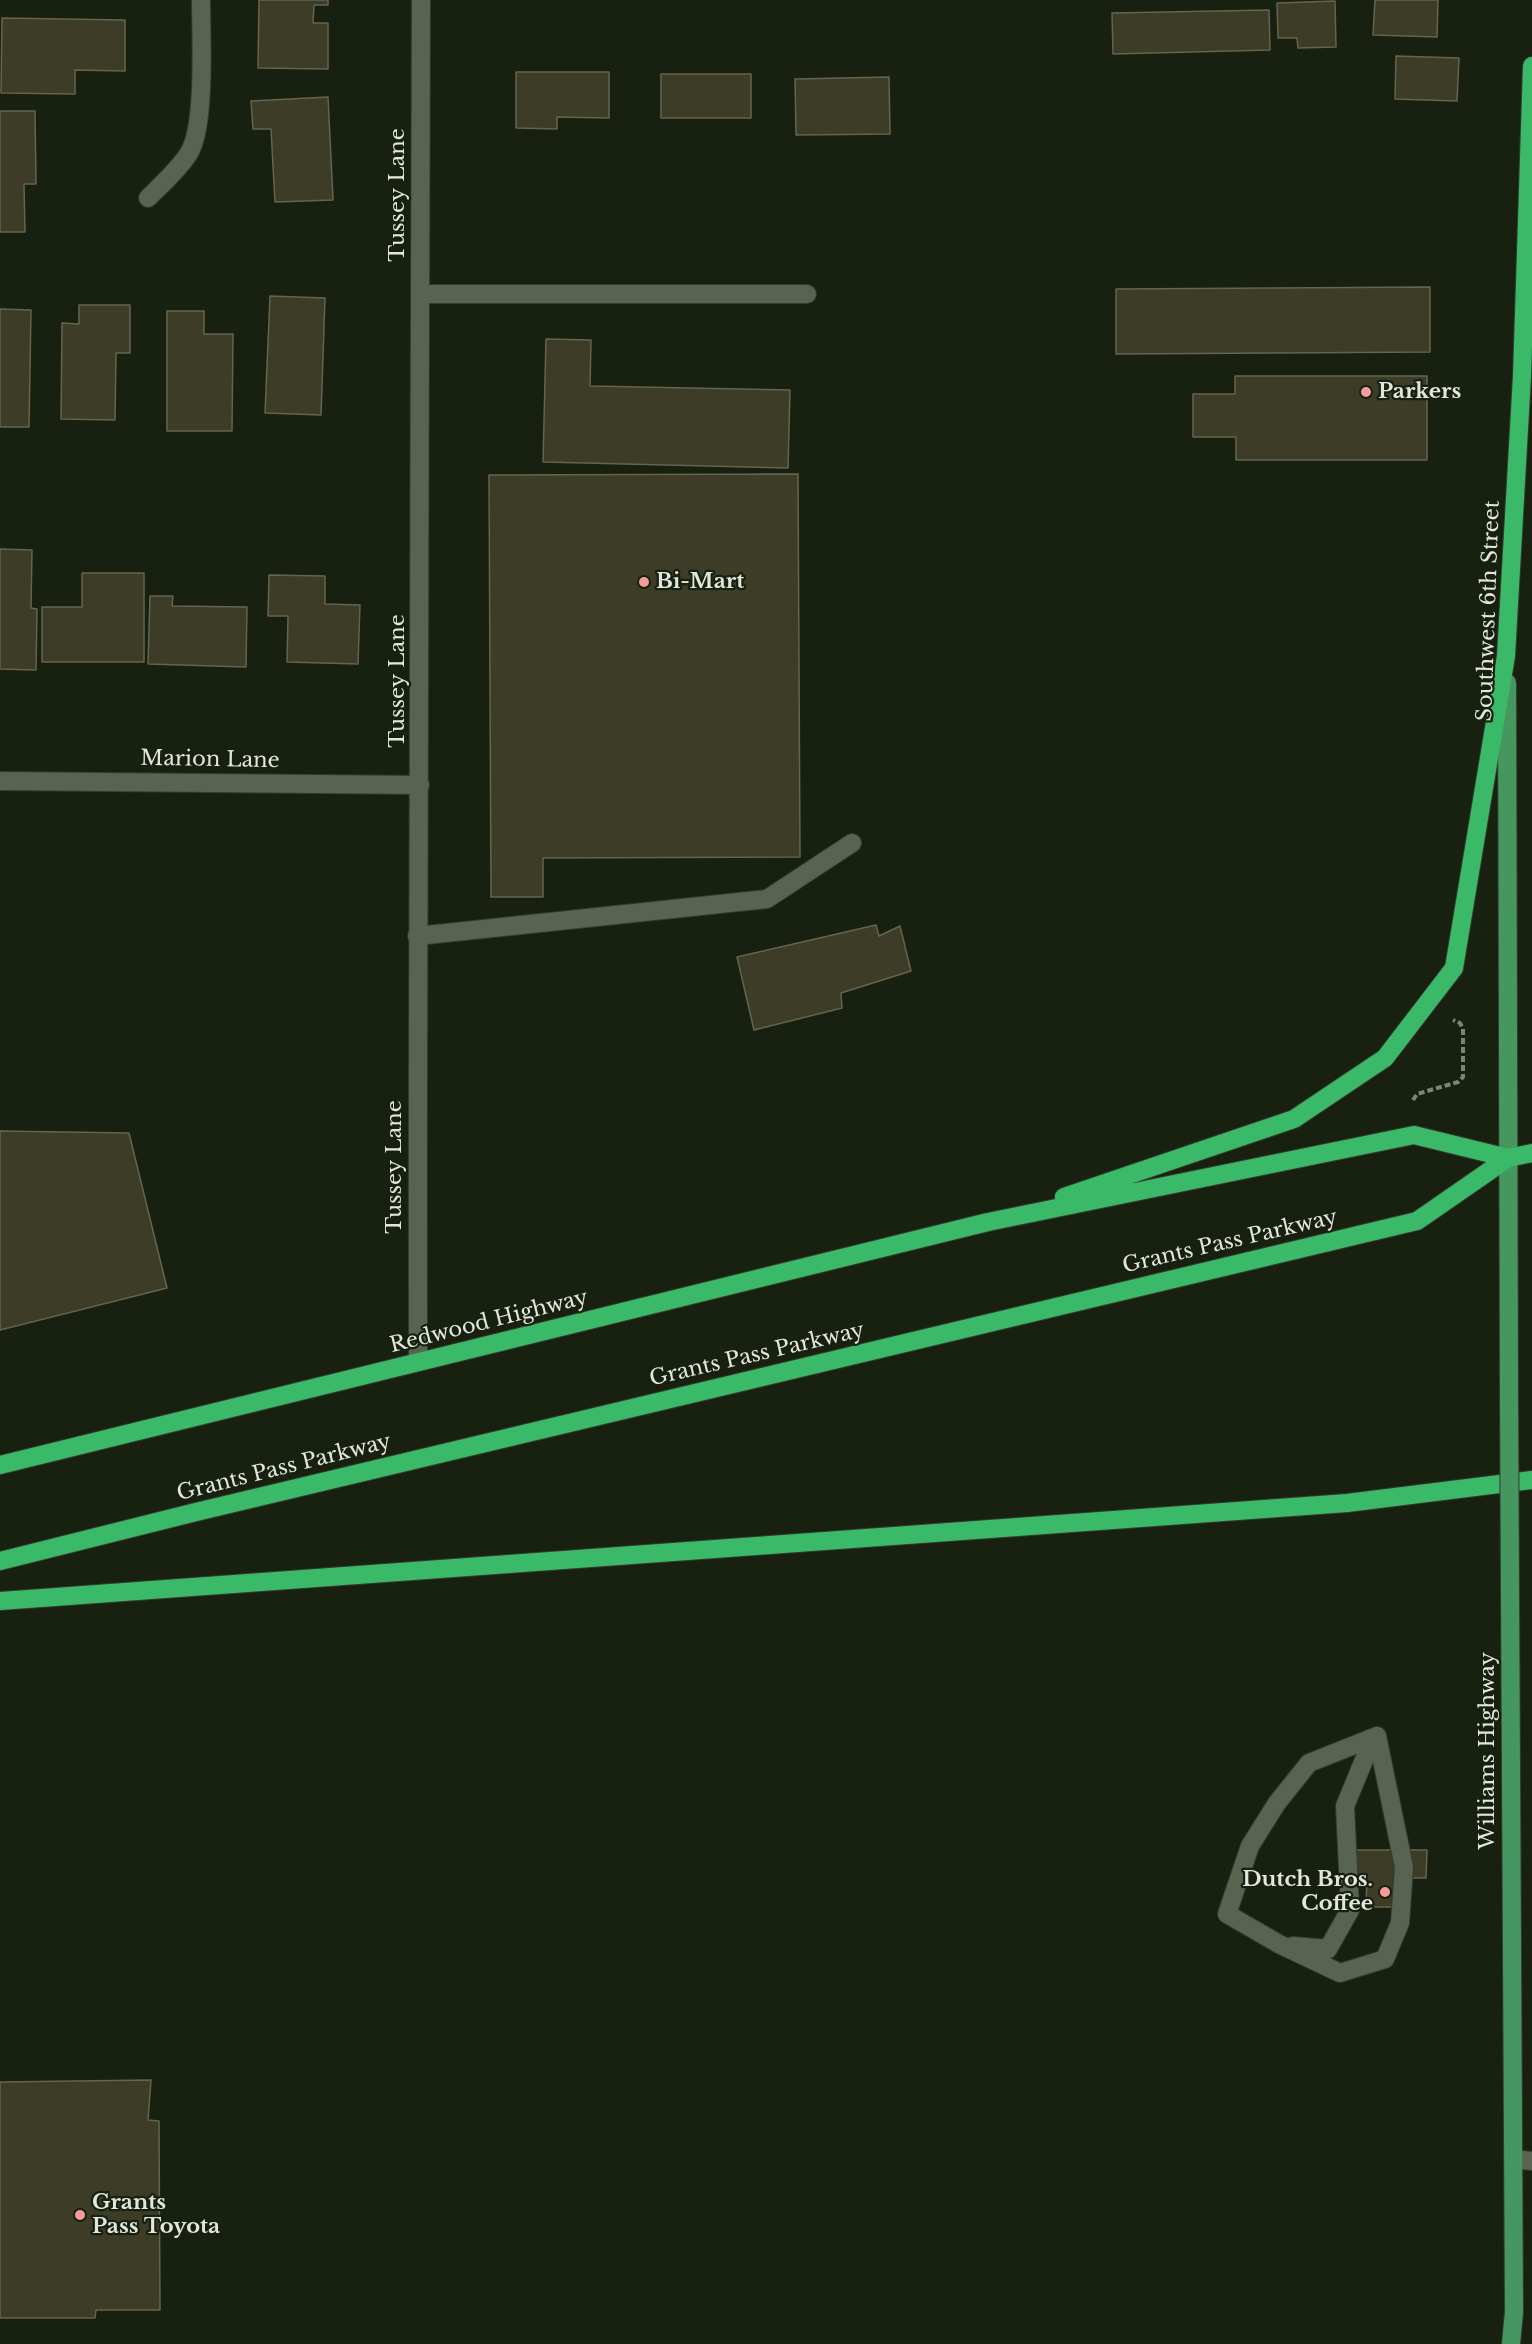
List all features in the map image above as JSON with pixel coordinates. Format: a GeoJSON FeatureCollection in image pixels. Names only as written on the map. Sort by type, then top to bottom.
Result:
{"type":"FeatureCollection","features":[{"type":"Feature","properties":{"kind":"highway","name":"Southwest 6th Street"},"geometry":{"type":"LineString","coordinates":[[1506,656],[1522,376],[1532,66]]}},
{"type":"Feature","properties":{"kind":"highway"},"geometry":{"type":"LineString","coordinates":[[988,1222],[1294,1119],[1385,1058],[1454,968],[1506,656]]}},
{"type":"Feature","properties":{"kind":"highway","name":"Grants Pass Parkway"},"geometry":{"type":"LineString","coordinates":[[988,1222],[1414,1135],[1508,1158]]}},
{"type":"Feature","properties":{"kind":"highway","name":"Grants Pass Parkway"},"geometry":{"type":"LineString","coordinates":[[0,1561],[230,1503],[1417,1221],[1508,1158],[1532,1153]]}},
{"type":"Feature","properties":{"kind":"highway","name":"Redwood Highway"},"geometry":{"type":"LineString","coordinates":[[0,1466],[988,1222]]}},
{"type":"Feature","properties":{"kind":"highway"},"geometry":{"type":"LineString","coordinates":[[0,1601],[1347,1503],[1532,1480]]}},
{"type":"Feature","properties":{"kind":"main road","name":"Southwest 6th Street"},"geometry":{"type":"LineString","coordinates":[[1506,656],[1508,1158]]}},
{"type":"Feature","properties":{"kind":"main road","name":"Williams Highway"},"geometry":{"type":"LineString","coordinates":[[1508,1158],[1514,2312],[1511,2344]]}},
{"type":"Feature","properties":{"kind":"street"},"geometry":{"type":"LineString","coordinates":[[148,198],[190,152],[197,126],[201,81],[201,0]]}},
{"type":"Feature","properties":{"kind":"street","name":"Tussey Lane"},"geometry":{"type":"LineString","coordinates":[[418,1362],[417,936],[420,785],[421,0]]}},
{"type":"Feature","properties":{"kind":"street"},"geometry":{"type":"LineString","coordinates":[[421,294],[807,294]]}},
{"type":"Feature","properties":{"kind":"street","name":"Marion Lane"},"geometry":{"type":"LineString","coordinates":[[0,781],[420,785]]}},
{"type":"Feature","properties":{"kind":"street"},"geometry":{"type":"LineString","coordinates":[[417,936],[767,900],[852,843]]}},
{"type":"Feature","properties":{"kind":"street"},"geometry":{"type":"LineString","coordinates":[[1279,1944],[1328,1949],[1350,1910],[1345,1806],[1364,1760],[1377,1736]]}},
{"type":"Feature","properties":{"kind":"street"},"geometry":{"type":"LineString","coordinates":[[1377,1736],[1404,1867],[1400,1923],[1385,1959],[1340,1973],[1279,1944],[1227,1914],[1250,1846],[1277,1803],[1308,1763],[1377,1736]]}},
{"type":"Feature","properties":{"kind":"street"},"geometry":{"type":"LineString","coordinates":[[1513,2158],[1532,2161]]}},
{"type":"Feature","properties":{"kind":"path"},"geometry":{"type":"LineString","coordinates":[[1413,1100],[1417,1094],[1458,1082],[1463,1077],[1463,1029],[1460,1023],[1446,1016]]}},
{"type":"Feature","properties":{"kind":"building"},"geometry":{"type":"Polygon","coordinates":[[[259,0],[328,0],[328,5],[314,5],[313,23],[328,23],[328,69],[258,68],[259,0]]]}},
{"type":"Feature","properties":{"kind":"building"},"geometry":{"type":"Polygon","coordinates":[[[1375,0],[1438,0],[1437,37],[1373,35],[1375,0]]]}},
{"type":"Feature","properties":{"kind":"building"},"geometry":{"type":"Polygon","coordinates":[[[1335,1],[1336,47],[1298,48],[1297,38],[1278,38],[1277,3],[1335,1]]]}},
{"type":"Feature","properties":{"kind":"building"},"geometry":{"type":"Polygon","coordinates":[[[1269,10],[1270,50],[1113,54],[1112,13],[1269,10]]]}},
{"type":"Feature","properties":{"kind":"building"},"geometry":{"type":"Polygon","coordinates":[[[2,18],[125,20],[125,71],[75,70],[75,94],[1,93],[2,18]]]}},
{"type":"Feature","properties":{"kind":"building"},"geometry":{"type":"Polygon","coordinates":[[[1396,56],[1459,58],[1457,101],[1395,99],[1396,56]]]}},
{"type":"Feature","properties":{"kind":"building"},"geometry":{"type":"Polygon","coordinates":[[[516,72],[609,72],[609,118],[557,117],[557,129],[516,128],[516,72]]]}},
{"type":"Feature","properties":{"kind":"building"},"geometry":{"type":"Polygon","coordinates":[[[661,74],[751,74],[751,118],[661,118],[661,74]]]}},
{"type":"Feature","properties":{"kind":"building"},"geometry":{"type":"Polygon","coordinates":[[[889,77],[890,134],[796,135],[795,79],[889,77]]]}},
{"type":"Feature","properties":{"kind":"building"},"geometry":{"type":"Polygon","coordinates":[[[328,97],[333,200],[275,202],[271,129],[253,129],[251,101],[328,97]]]}},
{"type":"Feature","properties":{"kind":"building"},"geometry":{"type":"Polygon","coordinates":[[[0,111],[35,111],[36,184],[24,184],[25,232],[0,232],[0,111]]]}},
{"type":"Feature","properties":{"kind":"building"},"geometry":{"type":"Polygon","coordinates":[[[1430,287],[1430,352],[1116,354],[1116,289],[1430,287]]]}},
{"type":"Feature","properties":{"kind":"building"},"geometry":{"type":"Polygon","coordinates":[[[270,296],[325,298],[321,415],[265,413],[270,296]]]}},
{"type":"Feature","properties":{"kind":"building"},"geometry":{"type":"Polygon","coordinates":[[[79,305],[130,305],[130,353],[116,353],[115,420],[61,419],[62,323],[79,324],[79,305]]]}},
{"type":"Feature","properties":{"kind":"building"},"geometry":{"type":"Polygon","coordinates":[[[0,309],[31,310],[29,427],[0,427],[0,309]]]}},
{"type":"Feature","properties":{"kind":"building"},"geometry":{"type":"Polygon","coordinates":[[[167,311],[204,311],[204,334],[233,334],[232,431],[167,431],[167,311]]]}},
{"type":"Feature","properties":{"kind":"building"},"geometry":{"type":"Polygon","coordinates":[[[546,339],[591,340],[590,386],[790,390],[788,468],[543,462],[546,339]]]}},
{"type":"Feature","properties":{"kind":"building"},"geometry":{"type":"Polygon","coordinates":[[[1235,376],[1427,376],[1427,460],[1236,460],[1236,437],[1193,437],[1193,394],[1235,394],[1235,376]]]}},
{"type":"Feature","properties":{"kind":"building","name":"Bi-Mart"},"geometry":{"type":"Polygon","coordinates":[[[798,474],[800,857],[543,858],[543,897],[491,897],[489,475],[798,474]]]}},
{"type":"Feature","properties":{"kind":"building"},"geometry":{"type":"Polygon","coordinates":[[[0,549],[32,550],[31,608],[37,609],[36,670],[0,669],[0,549]]]}},
{"type":"Feature","properties":{"kind":"building"},"geometry":{"type":"Polygon","coordinates":[[[82,573],[144,573],[144,662],[42,662],[42,607],[82,607],[82,573]]]}},
{"type":"Feature","properties":{"kind":"building"},"geometry":{"type":"Polygon","coordinates":[[[269,575],[325,576],[325,604],[360,605],[358,664],[287,662],[288,616],[268,616],[269,575]]]}},
{"type":"Feature","properties":{"kind":"building"},"geometry":{"type":"Polygon","coordinates":[[[150,596],[173,596],[172,606],[247,607],[246,667],[148,664],[150,596]]]}},
{"type":"Feature","properties":{"kind":"building"},"geometry":{"type":"Polygon","coordinates":[[[876,925],[879,936],[900,926],[911,971],[841,993],[842,1008],[754,1030],[737,957],[876,925]]]}},
{"type":"Feature","properties":{"kind":"building"},"geometry":{"type":"Polygon","coordinates":[[[0,1131],[129,1133],[167,1288],[0,1330],[0,1131]]]}},
{"type":"Feature","properties":{"kind":"building","name":"Dutch Bros. Coffee"},"geometry":{"type":"Polygon","coordinates":[[[1347,1850],[1427,1850],[1426,1878],[1403,1878],[1403,1907],[1366,1907],[1367,1875],[1347,1875],[1347,1850]]]}},
{"type":"Feature","properties":{"kind":"building","name":"Grants Pass Toyota"},"geometry":{"type":"Polygon","coordinates":[[[151,2080],[148,2120],[159,2121],[160,2310],[96,2310],[95,2318],[0,2318],[0,2082],[151,2080]]]}},
{"type":"Feature","properties":{"kind":"place","name":"Parkers"},"geometry":{"type":"Point","coordinates":[1366,392]}},
{"type":"Feature","properties":{"kind":"place","name":"Bi-Mart"},"geometry":{"type":"Point","coordinates":[644,582]}},
{"type":"Feature","properties":{"kind":"place","name":"Dutch Bros. Coffee"},"geometry":{"type":"Point","coordinates":[1385,1892]}},
{"type":"Feature","properties":{"kind":"place","name":"Grants Pass Toyota"},"geometry":{"type":"Point","coordinates":[80,2215]}}]}
